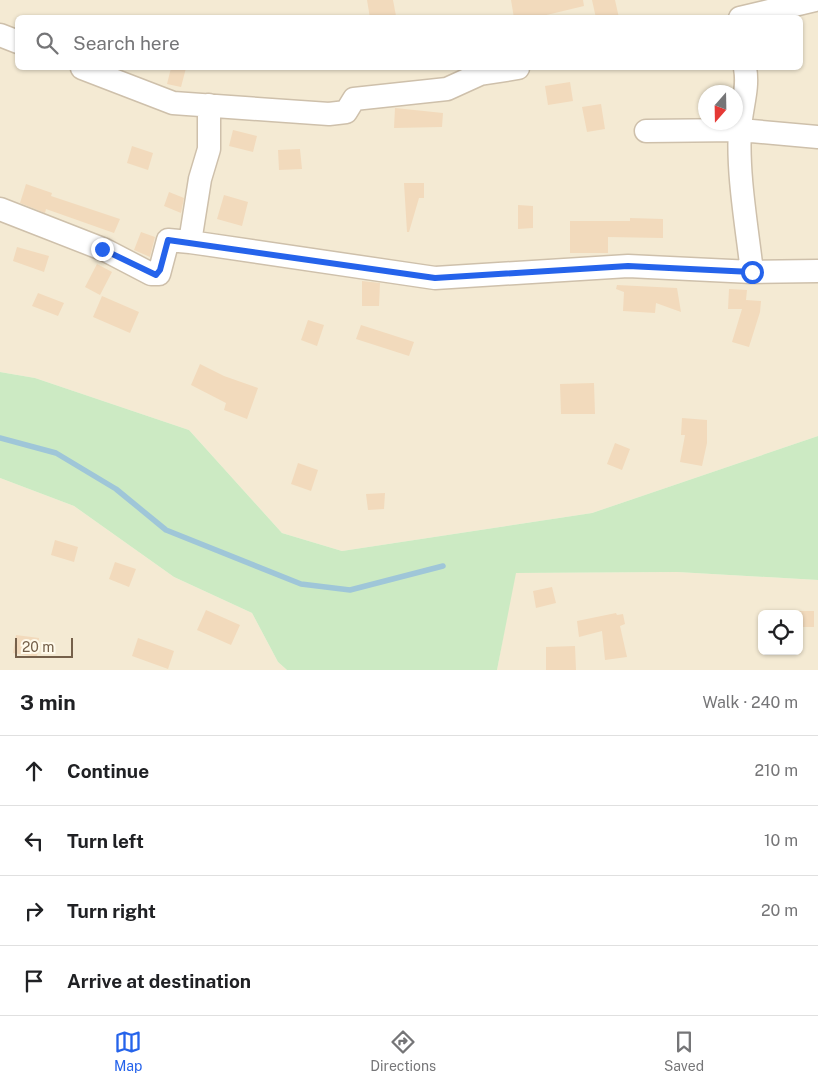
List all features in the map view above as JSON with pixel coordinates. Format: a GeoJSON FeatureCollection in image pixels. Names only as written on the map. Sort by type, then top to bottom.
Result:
{"type":"FeatureCollection","features":[{"type":"Feature","properties":{"kind":"street"},"geometry":{"type":"LineString","coordinates":[[730,0],[734,15]]}},
{"type":"Feature","properties":{"kind":"street"},"geometry":{"type":"LineString","coordinates":[[752,15],[815,0]]}},
{"type":"Feature","properties":{"kind":"street"},"geometry":{"type":"LineString","coordinates":[[0,35],[15,41]]}},
{"type":"Feature","properties":{"kind":"street"},"geometry":{"type":"LineString","coordinates":[[87,70],[166,101],[329,114],[346,112],[354,100],[447,89],[480,74],[505,70]]}},
{"type":"Feature","properties":{"kind":"street"},"geometry":{"type":"LineString","coordinates":[[743,108],[747,78],[745,70]]}},
{"type":"Feature","properties":{"kind":"street"},"geometry":{"type":"LineString","coordinates":[[190,242],[200,179],[209,149],[209,105]]}},
{"type":"Feature","properties":{"kind":"street"},"geometry":{"type":"LineString","coordinates":[[740,130],[743,199],[752,272]]}},
{"type":"Feature","properties":{"kind":"street"},"geometry":{"type":"LineString","coordinates":[[646,131],[740,130],[818,138]]}},
{"type":"Feature","properties":{"kind":"street"},"geometry":{"type":"LineString","coordinates":[[0,209],[105,250],[151,274],[159,274],[168,240],[435,278],[628,266],[752,272],[818,271]]}},
{"type":"Feature","properties":{"kind":"shaded area"},"geometry":{"type":"Polygon","coordinates":[[[0,0],[818,0],[818,436],[592,513],[342,551],[282,533],[189,430],[35,378],[0,372],[0,0]]]}},
{"type":"Feature","properties":{"kind":"shaded area"},"geometry":{"type":"Polygon","coordinates":[[[0,478],[74,506],[174,577],[252,613],[278,662],[287,670],[0,670],[0,478]]]}},
{"type":"Feature","properties":{"kind":"shaded area"},"geometry":{"type":"Polygon","coordinates":[[[677,572],[818,580],[818,670],[497,670],[515,573],[677,572]]]}},
{"type":"Feature","properties":{"kind":"green space"},"geometry":{"type":"Polygon","coordinates":[[[0,372],[35,378],[189,430],[282,533],[342,551],[592,513],[818,436],[818,580],[677,572],[516,573],[497,670],[287,670],[278,662],[252,613],[174,577],[74,506],[0,478],[0,372]]]}},
{"type":"Feature","properties":{"kind":"building"},"geometry":{"type":"Polygon","coordinates":[[[367,0],[393,0],[396,15],[370,15],[367,0]]]}},
{"type":"Feature","properties":{"kind":"building"},"geometry":{"type":"Polygon","coordinates":[[[511,0],[583,0],[584,6],[546,15],[514,15],[511,0]]]}},
{"type":"Feature","properties":{"kind":"building"},"geometry":{"type":"Polygon","coordinates":[[[592,0],[615,0],[618,15],[595,15],[592,0]]]}},
{"type":"Feature","properties":{"kind":"building"},"geometry":{"type":"Polygon","coordinates":[[[170,70],[185,70],[181,87],[167,84],[170,70]]]}},
{"type":"Feature","properties":{"kind":"building"},"geometry":{"type":"Polygon","coordinates":[[[570,82],[573,101],[548,105],[545,86],[570,82]]]}},
{"type":"Feature","properties":{"kind":"building"},"geometry":{"type":"Polygon","coordinates":[[[601,104],[605,129],[587,132],[582,107],[601,104]]]}},
{"type":"Feature","properties":{"kind":"building"},"geometry":{"type":"Polygon","coordinates":[[[395,108],[443,113],[442,127],[394,128],[395,108]]]}},
{"type":"Feature","properties":{"kind":"building"},"geometry":{"type":"Polygon","coordinates":[[[233,130],[257,136],[253,152],[229,146],[233,130]]]}},
{"type":"Feature","properties":{"kind":"building"},"geometry":{"type":"Polygon","coordinates":[[[132,146],[153,153],[148,170],[127,163],[132,146]]]}},
{"type":"Feature","properties":{"kind":"building"},"geometry":{"type":"Polygon","coordinates":[[[300,149],[302,169],[279,170],[278,150],[300,149]]]}},
{"type":"Feature","properties":{"kind":"building"},"geometry":{"type":"Polygon","coordinates":[[[404,183],[424,183],[424,198],[419,198],[409,232],[407,232],[404,183]]]}},
{"type":"Feature","properties":{"kind":"building"},"geometry":{"type":"Polygon","coordinates":[[[26,184],[52,193],[51,196],[120,219],[114,233],[46,209],[45,213],[20,203],[26,184]]]}},
{"type":"Feature","properties":{"kind":"building"},"geometry":{"type":"Polygon","coordinates":[[[169,192],[184,198],[181,213],[164,206],[169,192]]]}},
{"type":"Feature","properties":{"kind":"building"},"geometry":{"type":"Polygon","coordinates":[[[224,195],[248,202],[242,226],[217,219],[224,195]]]}},
{"type":"Feature","properties":{"kind":"building"},"geometry":{"type":"Polygon","coordinates":[[[518,205],[533,206],[533,228],[518,229],[518,205]]]}},
{"type":"Feature","properties":{"kind":"building"},"geometry":{"type":"Polygon","coordinates":[[[630,218],[663,219],[663,238],[608,237],[608,253],[570,253],[570,221],[630,221],[630,218]]]}},
{"type":"Feature","properties":{"kind":"building"},"geometry":{"type":"Polygon","coordinates":[[[141,232],[155,237],[150,257],[134,250],[141,232]]]}},
{"type":"Feature","properties":{"kind":"building"},"geometry":{"type":"Polygon","coordinates":[[[17,247],[49,256],[44,272],[13,261],[17,247]]]}},
{"type":"Feature","properties":{"kind":"building"},"geometry":{"type":"Polygon","coordinates":[[[97,264],[112,272],[100,295],[85,287],[97,264]]]}},
{"type":"Feature","properties":{"kind":"building"},"geometry":{"type":"Polygon","coordinates":[[[362,281],[380,283],[379,306],[362,306],[362,281]]]}},
{"type":"Feature","properties":{"kind":"building"},"geometry":{"type":"Polygon","coordinates":[[[617,285],[677,288],[681,312],[656,303],[655,313],[623,311],[624,292],[616,289],[617,285]]]}},
{"type":"Feature","properties":{"kind":"building"},"geometry":{"type":"Polygon","coordinates":[[[729,289],[747,290],[746,300],[761,301],[760,312],[749,347],[732,342],[742,309],[728,309],[729,289]]]}},
{"type":"Feature","properties":{"kind":"building"},"geometry":{"type":"Polygon","coordinates":[[[38,293],[64,303],[58,316],[32,306],[38,293]]]}},
{"type":"Feature","properties":{"kind":"building"},"geometry":{"type":"Polygon","coordinates":[[[102,296],[139,312],[130,333],[93,317],[102,296]]]}},
{"type":"Feature","properties":{"kind":"building"},"geometry":{"type":"Polygon","coordinates":[[[308,320],[324,325],[317,346],[301,340],[308,320]]]}},
{"type":"Feature","properties":{"kind":"building"},"geometry":{"type":"Polygon","coordinates":[[[361,325],[414,342],[409,356],[356,339],[361,325]]]}},
{"type":"Feature","properties":{"kind":"building"},"geometry":{"type":"Polygon","coordinates":[[[200,364],[224,376],[258,388],[247,419],[224,410],[226,403],[191,385],[200,364]]]}},
{"type":"Feature","properties":{"kind":"building"},"geometry":{"type":"Polygon","coordinates":[[[594,383],[595,414],[561,414],[560,384],[594,383]]]}},
{"type":"Feature","properties":{"kind":"building"},"geometry":{"type":"Polygon","coordinates":[[[682,418],[707,420],[707,443],[702,466],[680,462],[685,435],[681,435],[682,418]]]}},
{"type":"Feature","properties":{"kind":"building"},"geometry":{"type":"Polygon","coordinates":[[[615,443],[630,449],[622,470],[607,464],[615,443]]]}},
{"type":"Feature","properties":{"kind":"building"},"geometry":{"type":"Polygon","coordinates":[[[298,463],[318,470],[311,491],[291,484],[298,463]]]}},
{"type":"Feature","properties":{"kind":"building"},"geometry":{"type":"Polygon","coordinates":[[[385,493],[384,509],[368,510],[366,494],[385,493]]]}},
{"type":"Feature","properties":{"kind":"building"},"geometry":{"type":"Polygon","coordinates":[[[55,540],[78,547],[74,562],[51,555],[55,540]]]}},
{"type":"Feature","properties":{"kind":"building"},"geometry":{"type":"Polygon","coordinates":[[[115,562],[136,569],[129,587],[109,579],[115,562]]]}},
{"type":"Feature","properties":{"kind":"building"},"geometry":{"type":"Polygon","coordinates":[[[552,587],[556,603],[536,608],[533,591],[552,587]]]}},
{"type":"Feature","properties":{"kind":"building"},"geometry":{"type":"Polygon","coordinates":[[[206,610],[240,625],[231,645],[197,630],[206,610]]]}},
{"type":"Feature","properties":{"kind":"building"},"geometry":{"type":"Polygon","coordinates":[[[803,611],[814,611],[814,627],[803,627],[803,611]]]}},
{"type":"Feature","properties":{"kind":"building"},"geometry":{"type":"Polygon","coordinates":[[[616,613],[617,615],[623,614],[625,624],[620,626],[627,657],[605,660],[602,631],[579,637],[577,621],[616,613]]]}},
{"type":"Feature","properties":{"kind":"building"},"geometry":{"type":"Polygon","coordinates":[[[16,635],[39,638],[37,657],[13,653],[16,635]]]}},
{"type":"Feature","properties":{"kind":"building"},"geometry":{"type":"Polygon","coordinates":[[[138,638],[174,651],[168,669],[132,656],[138,638]]]}},
{"type":"Feature","properties":{"kind":"building"},"geometry":{"type":"Polygon","coordinates":[[[575,646],[576,670],[546,670],[546,647],[575,646]]]}},
{"type":"Feature","properties":{"kind":"waterway"},"geometry":{"type":"LineString","coordinates":[[0,438],[56,453],[116,489],[166,530],[301,584],[350,590],[443,566]]}},
{"type":"Feature","properties":{"kind":"route"},"geometry":{"type":"LineString","coordinates":[[102,249],[156,275],[159,274],[168,240],[435,278],[628,266],[752,272]]}}]}
